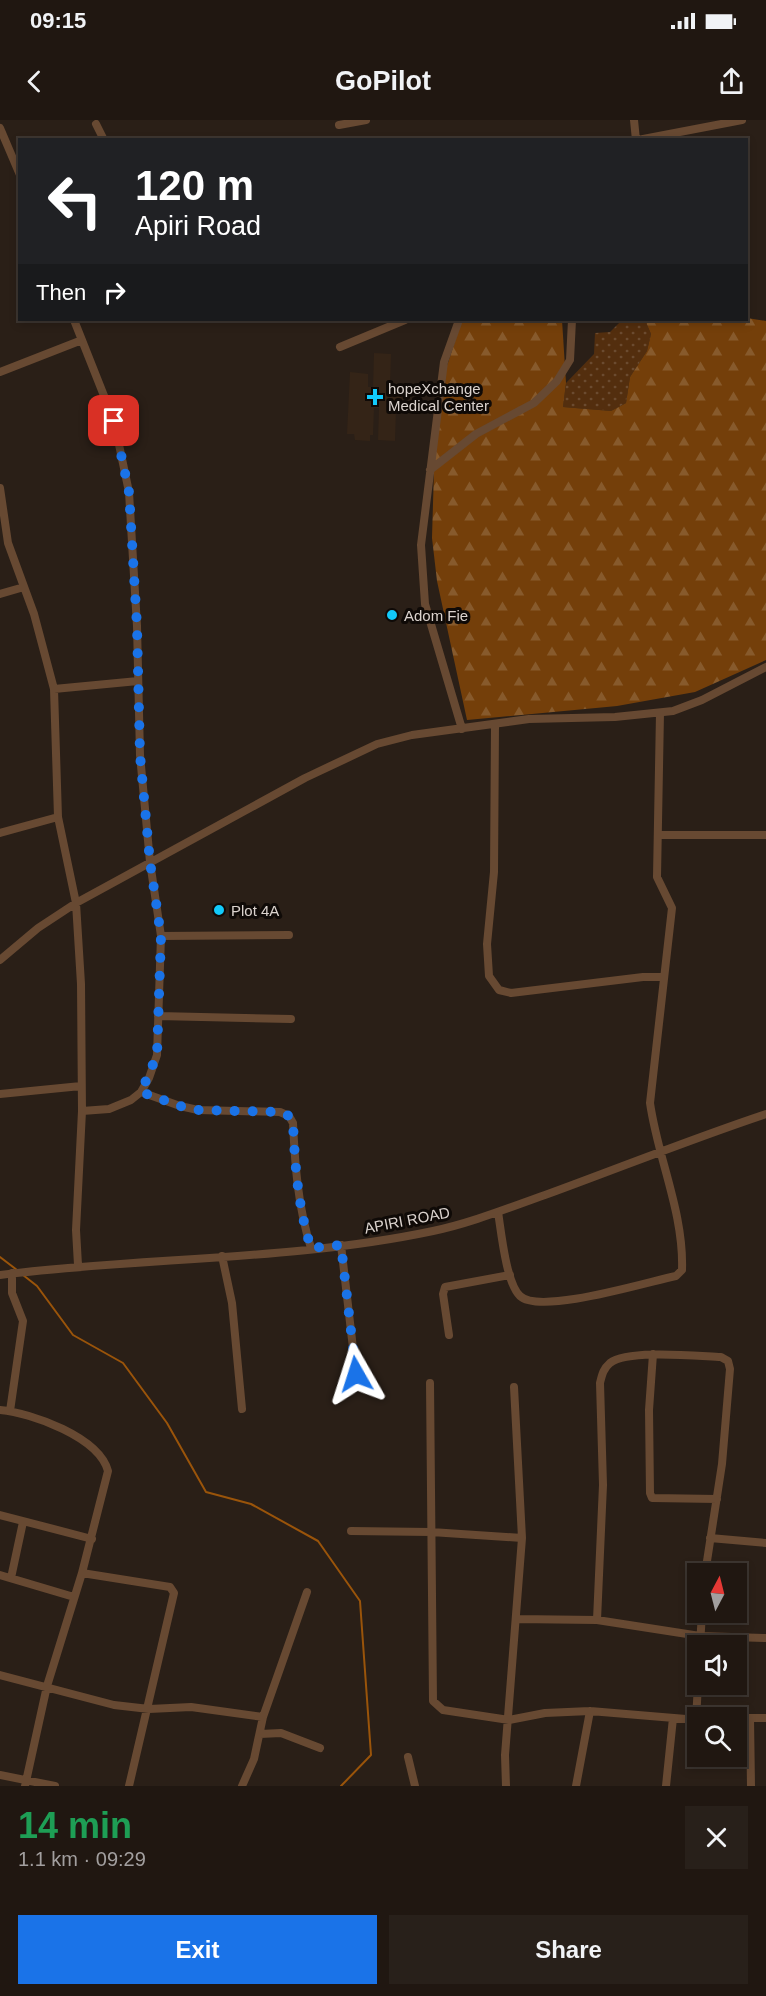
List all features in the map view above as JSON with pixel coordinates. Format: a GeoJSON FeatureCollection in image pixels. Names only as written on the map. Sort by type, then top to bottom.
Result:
{"type":"FeatureCollection","features":[{"type":"Feature","properties":{"kind":"street"},"geometry":{"type":"LineString","coordinates":[[339,125],[366,120]]}},
{"type":"Feature","properties":{"kind":"street"},"geometry":{"type":"LineString","coordinates":[[634,120],[637,138]]}},
{"type":"Feature","properties":{"kind":"street"},"geometry":{"type":"LineString","coordinates":[[648,138],[742,120]]}},
{"type":"Feature","properties":{"kind":"street"},"geometry":{"type":"LineString","coordinates":[[96,124],[103,138]]}},
{"type":"Feature","properties":{"kind":"street"},"geometry":{"type":"LineString","coordinates":[[0,128],[18,170]]}},
{"type":"Feature","properties":{"kind":"street"},"geometry":{"type":"LineString","coordinates":[[74,321],[97,372],[114,421],[129,492],[140,755],[150,862],[161,936],[157,1055],[141,1092],[130,1100],[109,1109],[82,1111]]}},
{"type":"Feature","properties":{"kind":"street"},"geometry":{"type":"LineString","coordinates":[[340,347],[403,321]]}},
{"type":"Feature","properties":{"kind":"street"},"geometry":{"type":"LineString","coordinates":[[459,321],[444,362],[421,545],[422,582],[433,639],[445,666],[462,729]]}},
{"type":"Feature","properties":{"kind":"street"},"geometry":{"type":"LineString","coordinates":[[430,470],[476,434],[534,403],[557,381],[570,360],[572,321]]}},
{"type":"Feature","properties":{"kind":"street"},"geometry":{"type":"LineString","coordinates":[[0,372],[82,340]]}},
{"type":"Feature","properties":{"kind":"street"},"geometry":{"type":"LineString","coordinates":[[0,488],[8,543],[44,646],[54,689],[58,817],[76,903],[81,984],[82,1111],[76,1230],[78,1265]]}},
{"type":"Feature","properties":{"kind":"street"},"geometry":{"type":"LineString","coordinates":[[0,594],[24,587]]}},
{"type":"Feature","properties":{"kind":"street"},"geometry":{"type":"LineString","coordinates":[[0,960],[38,928],[76,903],[304,778],[367,748],[412,735],[529,719],[615,717],[660,713],[702,700],[766,667]]}},
{"type":"Feature","properties":{"kind":"street"},"geometry":{"type":"LineString","coordinates":[[54,689],[138,681]]}},
{"type":"Feature","properties":{"kind":"street"},"geometry":{"type":"LineString","coordinates":[[498,1212],[510,1275],[521,1297],[531,1301],[559,1302],[676,1276],[682,1270],[674,1203],[653,1128],[650,1103],[672,908],[657,877],[660,713]]}},
{"type":"Feature","properties":{"kind":"street"},"geometry":{"type":"LineString","coordinates":[[495,725],[494,872],[487,944],[489,976],[499,990],[511,993],[643,977],[664,977]]}},
{"type":"Feature","properties":{"kind":"street"},"geometry":{"type":"LineString","coordinates":[[0,833],[58,817]]}},
{"type":"Feature","properties":{"kind":"street"},"geometry":{"type":"LineString","coordinates":[[658,835],[766,835]]}},
{"type":"Feature","properties":{"kind":"street"},"geometry":{"type":"LineString","coordinates":[[161,936],[289,935]]}},
{"type":"Feature","properties":{"kind":"street"},"geometry":{"type":"LineString","coordinates":[[158,1016],[291,1018]]}},
{"type":"Feature","properties":{"kind":"street"},"geometry":{"type":"LineString","coordinates":[[0,1094],[81,1086]]}},
{"type":"Feature","properties":{"kind":"street"},"geometry":{"type":"LineString","coordinates":[[141,1092],[198,1110],[280,1112],[289,1116],[293,1123],[295,1176],[302,1219],[311,1248]]}},
{"type":"Feature","properties":{"kind":"street","name":"APIRI ROAD"},"geometry":{"type":"LineString","coordinates":[[0,1275],[78,1265],[222,1256],[341,1245],[435,1230],[498,1212],[766,1114]]}},
{"type":"Feature","properties":{"kind":"street"},"geometry":{"type":"LineString","coordinates":[[341,1245],[356,1374]]}},
{"type":"Feature","properties":{"kind":"street"},"geometry":{"type":"LineString","coordinates":[[222,1256],[232,1303],[242,1409]]}},
{"type":"Feature","properties":{"kind":"street"},"geometry":{"type":"LineString","coordinates":[[10,1411],[23,1321],[12,1293],[12,1273]]}},
{"type":"Feature","properties":{"kind":"street"},"geometry":{"type":"LineString","coordinates":[[449,1335],[443,1294],[445,1287],[510,1275]]}},
{"type":"Feature","properties":{"kind":"street"},"geometry":{"type":"LineString","coordinates":[[653,1354],[649,1410],[650,1493],[652,1498],[717,1499]]}},
{"type":"Feature","properties":{"kind":"street"},"geometry":{"type":"LineString","coordinates":[[597,1620],[603,1485],[600,1383],[603,1371],[612,1361],[653,1354],[721,1357],[728,1361],[728,1393],[717,1499],[707,1563]]}},
{"type":"Feature","properties":{"kind":"street"},"geometry":{"type":"LineString","coordinates":[[430,1383],[433,1701],[443,1710],[509,1720],[531,1714],[590,1711],[687,1719]]}},
{"type":"Feature","properties":{"kind":"street"},"geometry":{"type":"LineString","coordinates":[[506,1786],[505,1755],[522,1538],[514,1387]]}},
{"type":"Feature","properties":{"kind":"street"},"geometry":{"type":"LineString","coordinates":[[0,1410],[49,1423],[74,1435],[92,1448],[105,1462],[108,1471],[92,1539],[47,1686],[26,1783]]}},
{"type":"Feature","properties":{"kind":"street"},"geometry":{"type":"LineString","coordinates":[[0,1515],[92,1539]]}},
{"type":"Feature","properties":{"kind":"street"},"geometry":{"type":"LineString","coordinates":[[11,1578],[23,1521]]}},
{"type":"Feature","properties":{"kind":"street"},"geometry":{"type":"LineString","coordinates":[[351,1531],[432,1532],[522,1538]]}},
{"type":"Feature","properties":{"kind":"street"},"geometry":{"type":"LineString","coordinates":[[710,1538],[766,1543]]}},
{"type":"Feature","properties":{"kind":"street"},"geometry":{"type":"LineString","coordinates":[[82,1572],[172,1589],[174,1599],[129,1786]]}},
{"type":"Feature","properties":{"kind":"street"},"geometry":{"type":"LineString","coordinates":[[0,1575],[74,1597]]}},
{"type":"Feature","properties":{"kind":"street"},"geometry":{"type":"LineString","coordinates":[[242,1786],[254,1759],[263,1716],[308,1592]]}},
{"type":"Feature","properties":{"kind":"street"},"geometry":{"type":"LineString","coordinates":[[516,1619],[597,1620],[694,1635]]}},
{"type":"Feature","properties":{"kind":"street"},"geometry":{"type":"LineString","coordinates":[[747,1637],[766,1638]]}},
{"type":"Feature","properties":{"kind":"street"},"geometry":{"type":"LineString","coordinates":[[0,1675],[114,1705],[149,1709],[190,1707],[263,1716]]}},
{"type":"Feature","properties":{"kind":"street"},"geometry":{"type":"LineString","coordinates":[[576,1786],[590,1711]]}},
{"type":"Feature","properties":{"kind":"street"},"geometry":{"type":"LineString","coordinates":[[666,1786],[672,1718]]}},
{"type":"Feature","properties":{"kind":"street"},"geometry":{"type":"LineString","coordinates":[[747,1718],[766,1718]]}},
{"type":"Feature","properties":{"kind":"street"},"geometry":{"type":"LineString","coordinates":[[750,1718],[751,1786]]}},
{"type":"Feature","properties":{"kind":"street"},"geometry":{"type":"LineString","coordinates":[[260,1734],[281,1733],[320,1748]]}},
{"type":"Feature","properties":{"kind":"street"},"geometry":{"type":"LineString","coordinates":[[408,1757],[415,1786]]}},
{"type":"Feature","properties":{"kind":"street"},"geometry":{"type":"LineString","coordinates":[[0,1775],[26,1783],[55,1786]]}},
{"type":"Feature","properties":{"kind":"shaded area"},"geometry":{"type":"Polygon","coordinates":[[[621,321],[645,321],[651,334],[647,351],[630,377],[626,403],[611,411],[563,407],[566,383],[594,354],[595,333],[610,332],[621,321]]]}},
{"type":"Feature","properties":{"kind":"shaded area","name":"hopeXchange Medical Center"},"geometry":{"type":"Polygon","coordinates":[[[374,353],[391,354],[390,385],[402,386],[401,410],[396,410],[395,441],[378,440],[379,408],[374,408],[373,435],[370,435],[370,441],[355,440],[354,434],[347,434],[350,372],[368,374],[368,387],[373,387],[374,353]]]}},
{"type":"Feature","properties":{"kind":"green space"},"geometry":{"type":"Polygon","coordinates":[[[748,318],[766,321],[766,660],[695,692],[617,706],[467,720],[437,581],[432,538],[435,436],[442,381],[462,321],[562,321],[566,383],[563,407],[611,411],[626,403],[630,377],[647,351],[651,334],[645,321],[748,321],[748,318]]]}},
{"type":"Feature","properties":{"kind":"waterway"},"geometry":{"type":"LineString","coordinates":[[0,1257],[17,1270]]}},
{"type":"Feature","properties":{"kind":"waterway"},"geometry":{"type":"LineString","coordinates":[[23,1275],[37,1286],[73,1335],[123,1363],[167,1423],[206,1492],[251,1504],[318,1541],[360,1601],[371,1755],[341,1786]]}},
{"type":"Feature","properties":{"kind":"place","name":"hopeXchange Medical Center"},"geometry":{"type":"Point","coordinates":[375,397]}},
{"type":"Feature","properties":{"kind":"place","name":"Adom Fie"},"geometry":{"type":"Point","coordinates":[392,615]}},
{"type":"Feature","properties":{"kind":"place","name":"Plot 4A"},"geometry":{"type":"Point","coordinates":[219,910]}},
{"type":"Feature","properties":{"kind":"route"},"geometry":{"type":"LineString","coordinates":[[114,421],[120,440],[129,492],[137,626],[140,755],[150,862],[161,936],[157,1055],[141,1092],[198,1110],[280,1112],[289,1116],[293,1123],[295,1176],[302,1219],[311,1248],[341,1245],[356,1374]]}}]}
